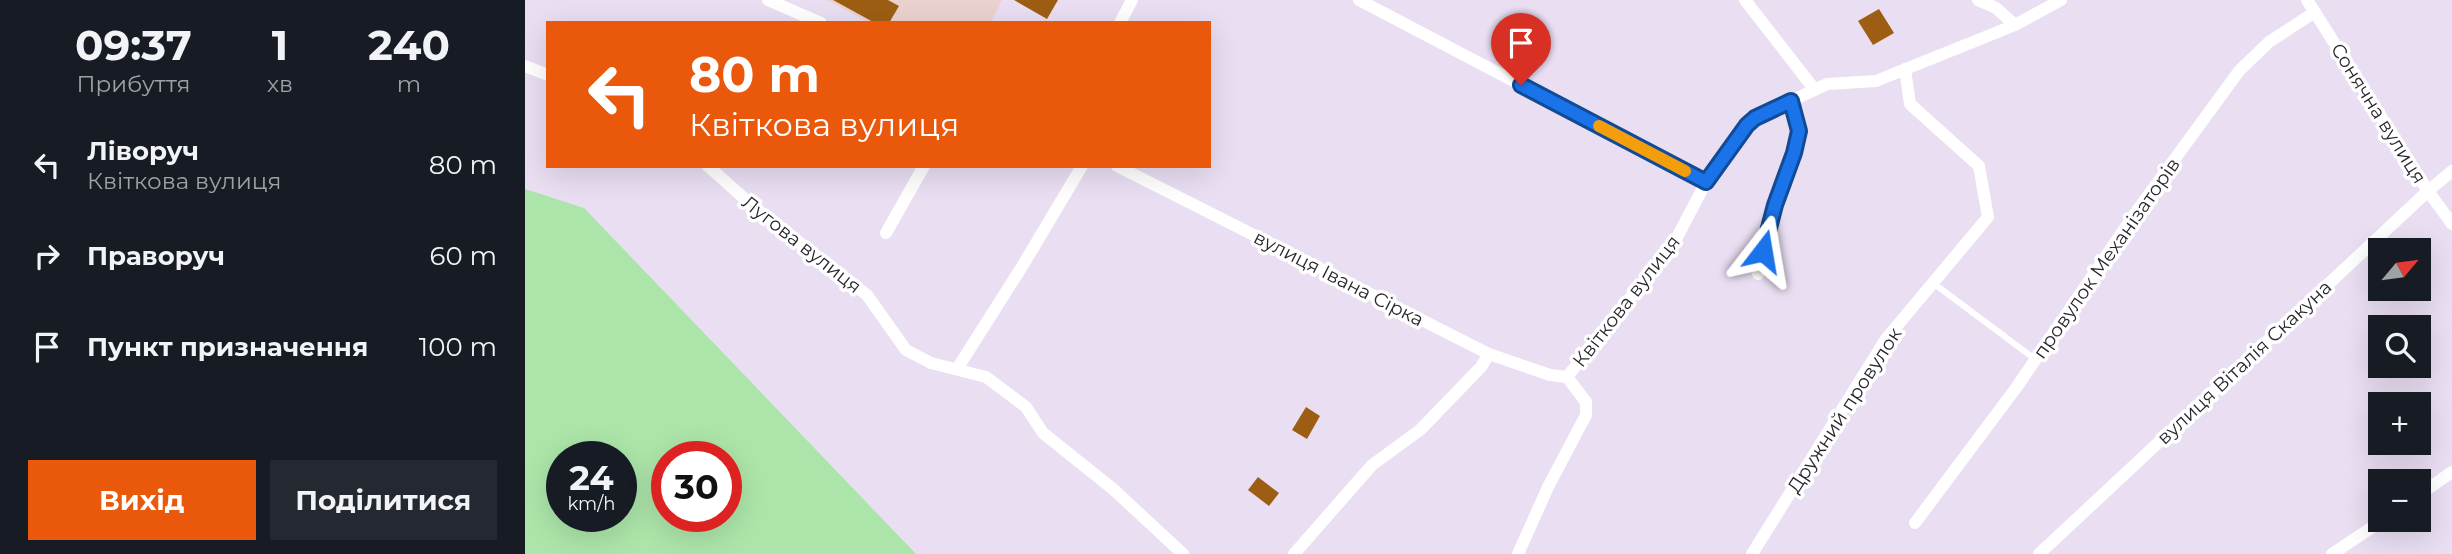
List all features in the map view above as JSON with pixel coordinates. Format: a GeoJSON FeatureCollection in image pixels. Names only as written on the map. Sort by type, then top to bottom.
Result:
{"type":"FeatureCollection","features":[{"type":"Feature","properties":{"kind":"street"},"geometry":{"type":"LineString","coordinates":[[768,0],[816,21]]}},
{"type":"Feature","properties":{"kind":"street"},"geometry":{"type":"LineString","coordinates":[[1121,21],[1132,0]]}},
{"type":"Feature","properties":{"kind":"street"},"geometry":{"type":"LineString","coordinates":[[1359,0],[1706,182]]}},
{"type":"Feature","properties":{"kind":"street"},"geometry":{"type":"LineString","coordinates":[[1745,0],[1815,90]]}},
{"type":"Feature","properties":{"kind":"street"},"geometry":{"type":"LineString","coordinates":[[1978,0],[1996,8],[2015,24]]}},
{"type":"Feature","properties":{"kind":"street","name":"Квіткова вулиця"},"geometry":{"type":"LineString","coordinates":[[1567,377],[1673,245],[1706,182],[1755,118],[1827,84],[1876,81],[2015,24],[2061,0]]}},
{"type":"Feature","properties":{"kind":"street","name":"Сонячна вулиця"},"geometry":{"type":"LineString","coordinates":[[2307,0],[2428,191],[2452,224]]}},
{"type":"Feature","properties":{"kind":"street","name":"провулок Механізаторів"},"geometry":{"type":"LineString","coordinates":[[1915,523],[2239,71],[2269,42],[2315,12]]}},
{"type":"Feature","properties":{"kind":"street"},"geometry":{"type":"LineString","coordinates":[[525,66],[546,74]]}},
{"type":"Feature","properties":{"kind":"street","name":"Дружний провулок"},"geometry":{"type":"LineString","coordinates":[[1752,554],[1886,339],[1988,217],[1979,166],[1910,104],[1905,69]]}},
{"type":"Feature","properties":{"kind":"street"},"geometry":{"type":"LineString","coordinates":[[1758,274],[1775,205],[1799,131],[1791,101]]}},
{"type":"Feature","properties":{"kind":"street","name":"Лугова вулиця"},"geometry":{"type":"LineString","coordinates":[[710,168],[755,208],[867,295],[906,350],[919,358],[986,377],[1026,407],[1043,433],[1113,489],[1182,554]]}},
{"type":"Feature","properties":{"kind":"street"},"geometry":{"type":"LineString","coordinates":[[886,233],[923,168]]}},
{"type":"Feature","properties":{"kind":"street"},"geometry":{"type":"LineString","coordinates":[[957,369],[1081,168]]}},
{"type":"Feature","properties":{"kind":"street","name":"вулиця Івана Сірка"},"geometry":{"type":"LineString","coordinates":[[1121,168],[1489,354],[1550,375],[1567,377]]}},
{"type":"Feature","properties":{"kind":"street","name":"вулиця Віталія Скакуна"},"geometry":{"type":"LineString","coordinates":[[2039,554],[2452,171]]}},
{"type":"Feature","properties":{"kind":"street"},"geometry":{"type":"LineString","coordinates":[[1302,552],[1346,492],[1372,464],[1420,430],[1481,366],[1489,354]]}},
{"type":"Feature","properties":{"kind":"street"},"geometry":{"type":"LineString","coordinates":[[1518,554],[1585,415],[1586,402],[1567,377]]}},
{"type":"Feature","properties":{"kind":"street"},"geometry":{"type":"LineString","coordinates":[[2431,487],[2452,472]]}},
{"type":"Feature","properties":{"kind":"street"},"geometry":{"type":"LineString","coordinates":[[2333,554],[2368,530]]}},
{"type":"Feature","properties":{"kind":"lane"},"geometry":{"type":"LineString","coordinates":[[1933,283],[2035,359]]}},
{"type":"Feature","properties":{"kind":"shaded area"},"geometry":{"type":"Polygon","coordinates":[[[827,0],[1002,0],[991,21],[866,21],[827,0]]]}},
{"type":"Feature","properties":{"kind":"green space"},"geometry":{"type":"Polygon","coordinates":[[[525,189],[584,208],[916,554],[525,554],[525,189]]]}},
{"type":"Feature","properties":{"kind":"building"},"geometry":{"type":"Polygon","coordinates":[[[833,0],[888,0],[899,6],[890,21],[871,21],[833,0]]]}},
{"type":"Feature","properties":{"kind":"building"},"geometry":{"type":"Polygon","coordinates":[[[1014,0],[1058,0],[1047,19],[1014,0]]]}},
{"type":"Feature","properties":{"kind":"building"},"geometry":{"type":"Polygon","coordinates":[[[1879,9],[1894,33],[1873,45],[1858,21],[1879,9]]]}},
{"type":"Feature","properties":{"kind":"building"},"geometry":{"type":"Polygon","coordinates":[[[1306,407],[1320,416],[1307,439],[1292,430],[1306,407]]]}},
{"type":"Feature","properties":{"kind":"building"},"geometry":{"type":"Polygon","coordinates":[[[1258,477],[1279,493],[1269,506],[1248,490],[1258,477]]]}},
{"type":"Feature","properties":{"kind":"slow traffic"},"geometry":{"type":"LineString","coordinates":[[1599,126],[1685,171]]}},
{"type":"Feature","properties":{"kind":"route"},"geometry":{"type":"LineString","coordinates":[[1521,85],[1706,182],[1747,125],[1755,118],[1791,101],[1799,131],[1763,251]]}}]}
